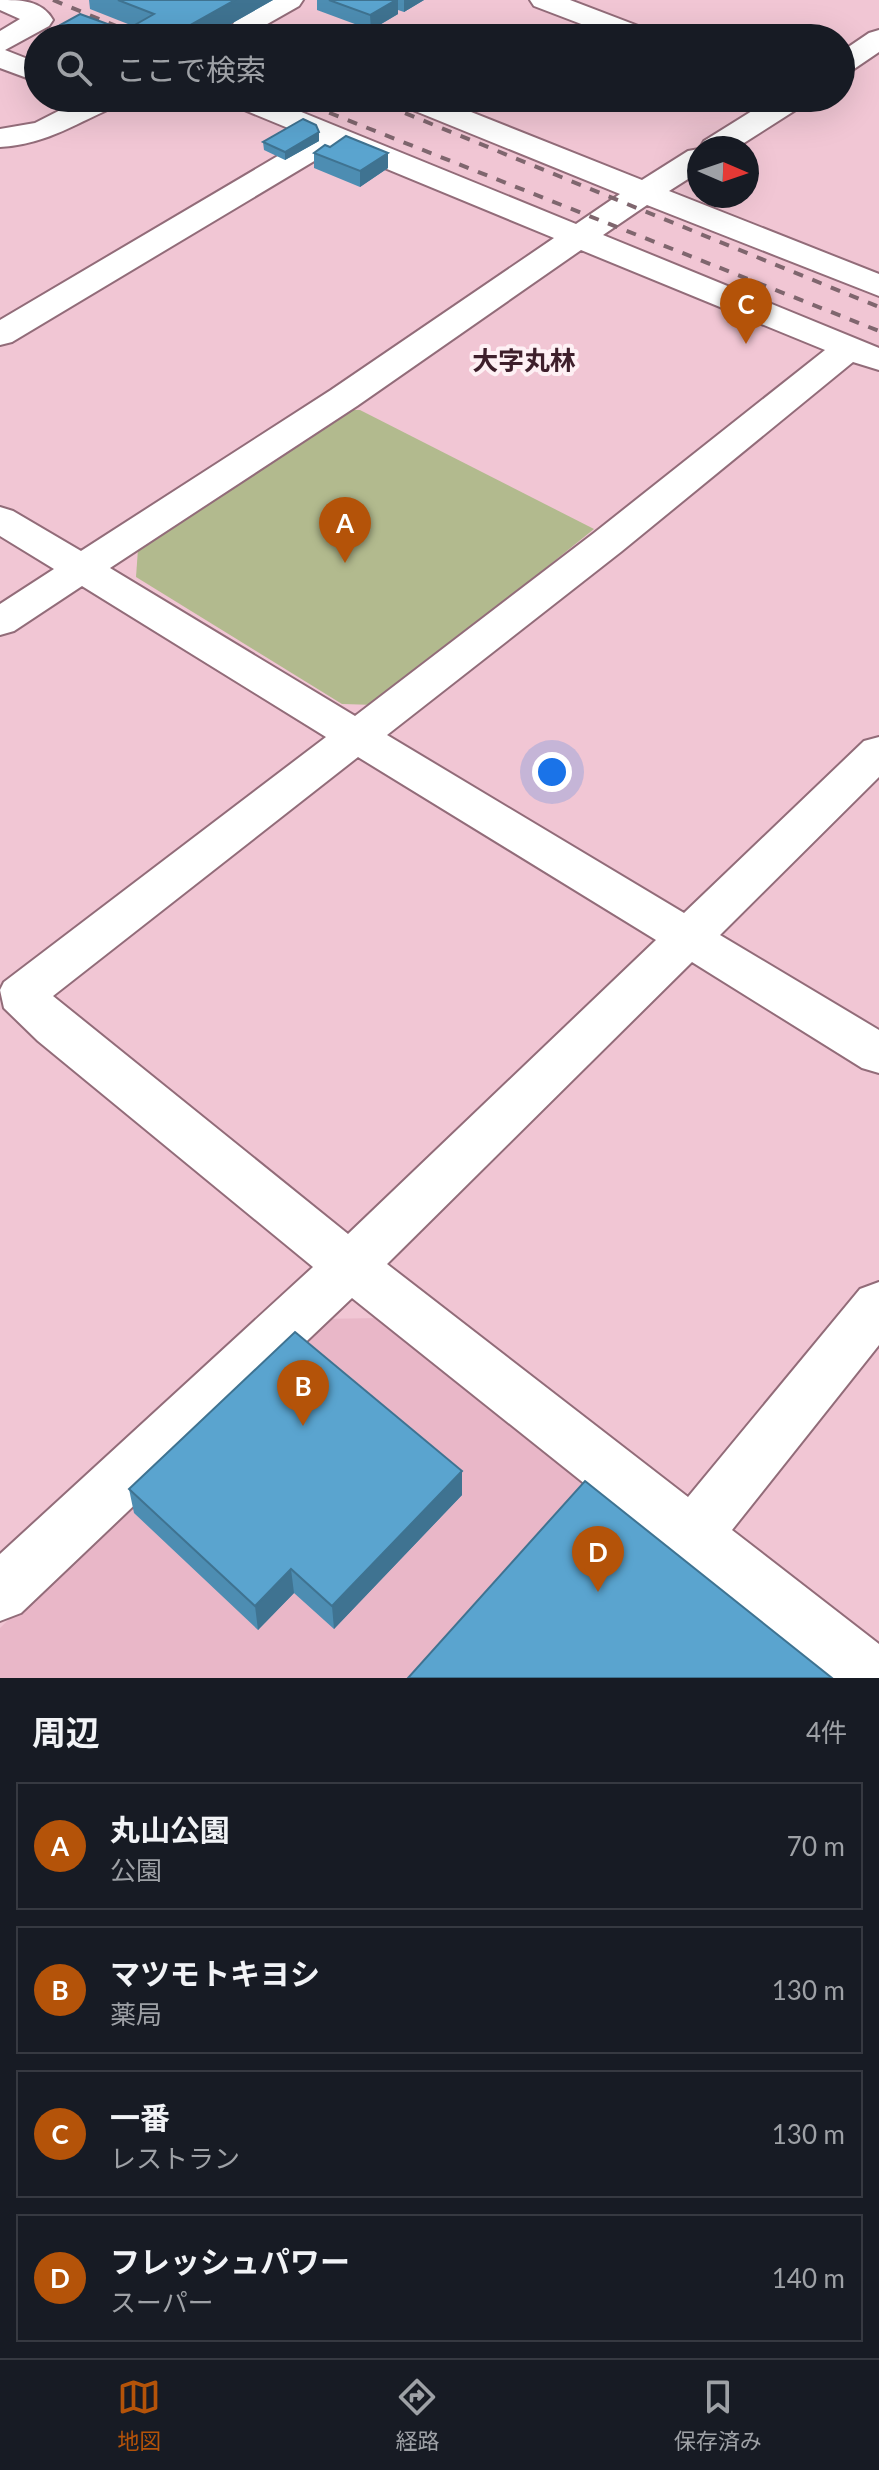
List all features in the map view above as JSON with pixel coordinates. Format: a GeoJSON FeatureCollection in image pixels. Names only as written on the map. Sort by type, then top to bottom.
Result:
{"type":"FeatureCollection","features":[{"type":"Feature","properties":{"kind":"street"},"geometry":{"type":"LineString","coordinates":[[1,0],[37,16],[39,20],[32,24]]}},
{"type":"Feature","properties":{"kind":"street"},"geometry":{"type":"LineString","coordinates":[[247,24],[289,0]]}},
{"type":"Feature","properties":{"kind":"street"},"geometry":{"type":"LineString","coordinates":[[558,2],[611,24]]}},
{"type":"Feature","properties":{"kind":"street"},"geometry":{"type":"LineString","coordinates":[[0,43],[24,29]]}},
{"type":"Feature","properties":{"kind":"street"},"geometry":{"type":"LineString","coordinates":[[855,55],[879,39]]}},
{"type":"Feature","properties":{"kind":"street"},"geometry":{"type":"LineString","coordinates":[[0,58],[24,67]]}},
{"type":"Feature","properties":{"kind":"street"},"geometry":{"type":"LineString","coordinates":[[0,138],[43,133],[77,112]]}},
{"type":"Feature","properties":{"kind":"street"},"geometry":{"type":"LineString","coordinates":[[274,112],[864,354]]}},
{"type":"Feature","properties":{"kind":"street"},"geometry":{"type":"LineString","coordinates":[[444,112],[879,286]]}},
{"type":"Feature","properties":{"kind":"street"},"geometry":{"type":"LineString","coordinates":[[734,136],[772,112]]}},
{"type":"Feature","properties":{"kind":"street"},"geometry":{"type":"LineString","coordinates":[[0,335],[332,137]]}},
{"type":"Feature","properties":{"kind":"street"},"geometry":{"type":"LineString","coordinates":[[0,622],[321,413],[687,166]]}},
{"type":"Feature","properties":{"kind":"street"},"geometry":{"type":"LineString","coordinates":[[864,354],[608,542],[355,735],[10,987],[55,1028],[350,1266],[875,1678]]}},
{"type":"Feature","properties":{"kind":"street"},"geometry":{"type":"LineString","coordinates":[[0,519],[879,1054]]}},
{"type":"Feature","properties":{"kind":"street"},"geometry":{"type":"LineString","coordinates":[[0,1593],[350,1266],[879,752]]}},
{"type":"Feature","properties":{"kind":"street"},"geometry":{"type":"LineString","coordinates":[[692,1536],[879,1305]]}},
{"type":"Feature","properties":{"kind":"shaded area"},"geometry":{"type":"Polygon","coordinates":[[[381,1318],[836,1678],[0,1678],[0,1628],[316,1319],[381,1318]]]}},
{"type":"Feature","properties":{"kind":"green space"},"geometry":{"type":"Polygon","coordinates":[[[342,410],[360,410],[594,529],[376,705],[342,704],[136,577],[138,549],[342,410]]]}},
{"type":"Feature","properties":{"kind":"building"},"geometry":{"type":"Polygon","coordinates":[[[118,0],[235,0],[192,24],[136,24],[154,14],[118,0]]]}},
{"type":"Feature","properties":{"kind":"building"},"geometry":{"type":"Polygon","coordinates":[[[329,0],[396,0],[370,15],[329,0]]]}},
{"type":"Feature","properties":{"kind":"building"},"geometry":{"type":"Polygon","coordinates":[[[80,14],[108,24],[62,24],[80,14]]]}},
{"type":"Feature","properties":{"kind":"building"},"geometry":{"type":"Polygon","coordinates":[[[303,119],[316,125],[319,132],[285,152],[263,142],[303,119]]]}},
{"type":"Feature","properties":{"kind":"building"},"geometry":{"type":"Polygon","coordinates":[[[346,136],[388,153],[360,171],[314,153],[346,136]]]}},
{"type":"Feature","properties":{"kind":"building"},"geometry":{"type":"Polygon","coordinates":[[[295,1332],[462,1471],[332,1606],[291,1569],[255,1606],[129,1489],[295,1332]]]}},
{"type":"Feature","properties":{"kind":"building"},"geometry":{"type":"Polygon","coordinates":[[[585,1481],[832,1678],[408,1678],[585,1481]]]}},
{"type":"Feature","properties":{"kind":"railway"},"geometry":{"type":"LineString","coordinates":[[53,0],[111,24]]}},
{"type":"Feature","properties":{"kind":"railway"},"geometry":{"type":"LineString","coordinates":[[327,112],[879,331]]}},
{"type":"Feature","properties":{"kind":"railway"},"geometry":{"type":"LineString","coordinates":[[402,112],[879,307]]}},
{"type":"Feature","properties":{"kind":"place","name":"一番"},"geometry":{"type":"Point","coordinates":[746,344]}},
{"type":"Feature","properties":{"kind":"place","name":"丸山公園"},"geometry":{"type":"Point","coordinates":[345,563]}},
{"type":"Feature","properties":{"kind":"place","name":"マツモトキヨシ"},"geometry":{"type":"Point","coordinates":[303,1426]}},
{"type":"Feature","properties":{"kind":"place","name":"フレッシュパワー"},"geometry":{"type":"Point","coordinates":[598,1592]}},
{"type":"Feature","properties":{"kind":"district","name":"大字丸林"},"geometry":{"type":"Point","coordinates":[524,360]}}]}
